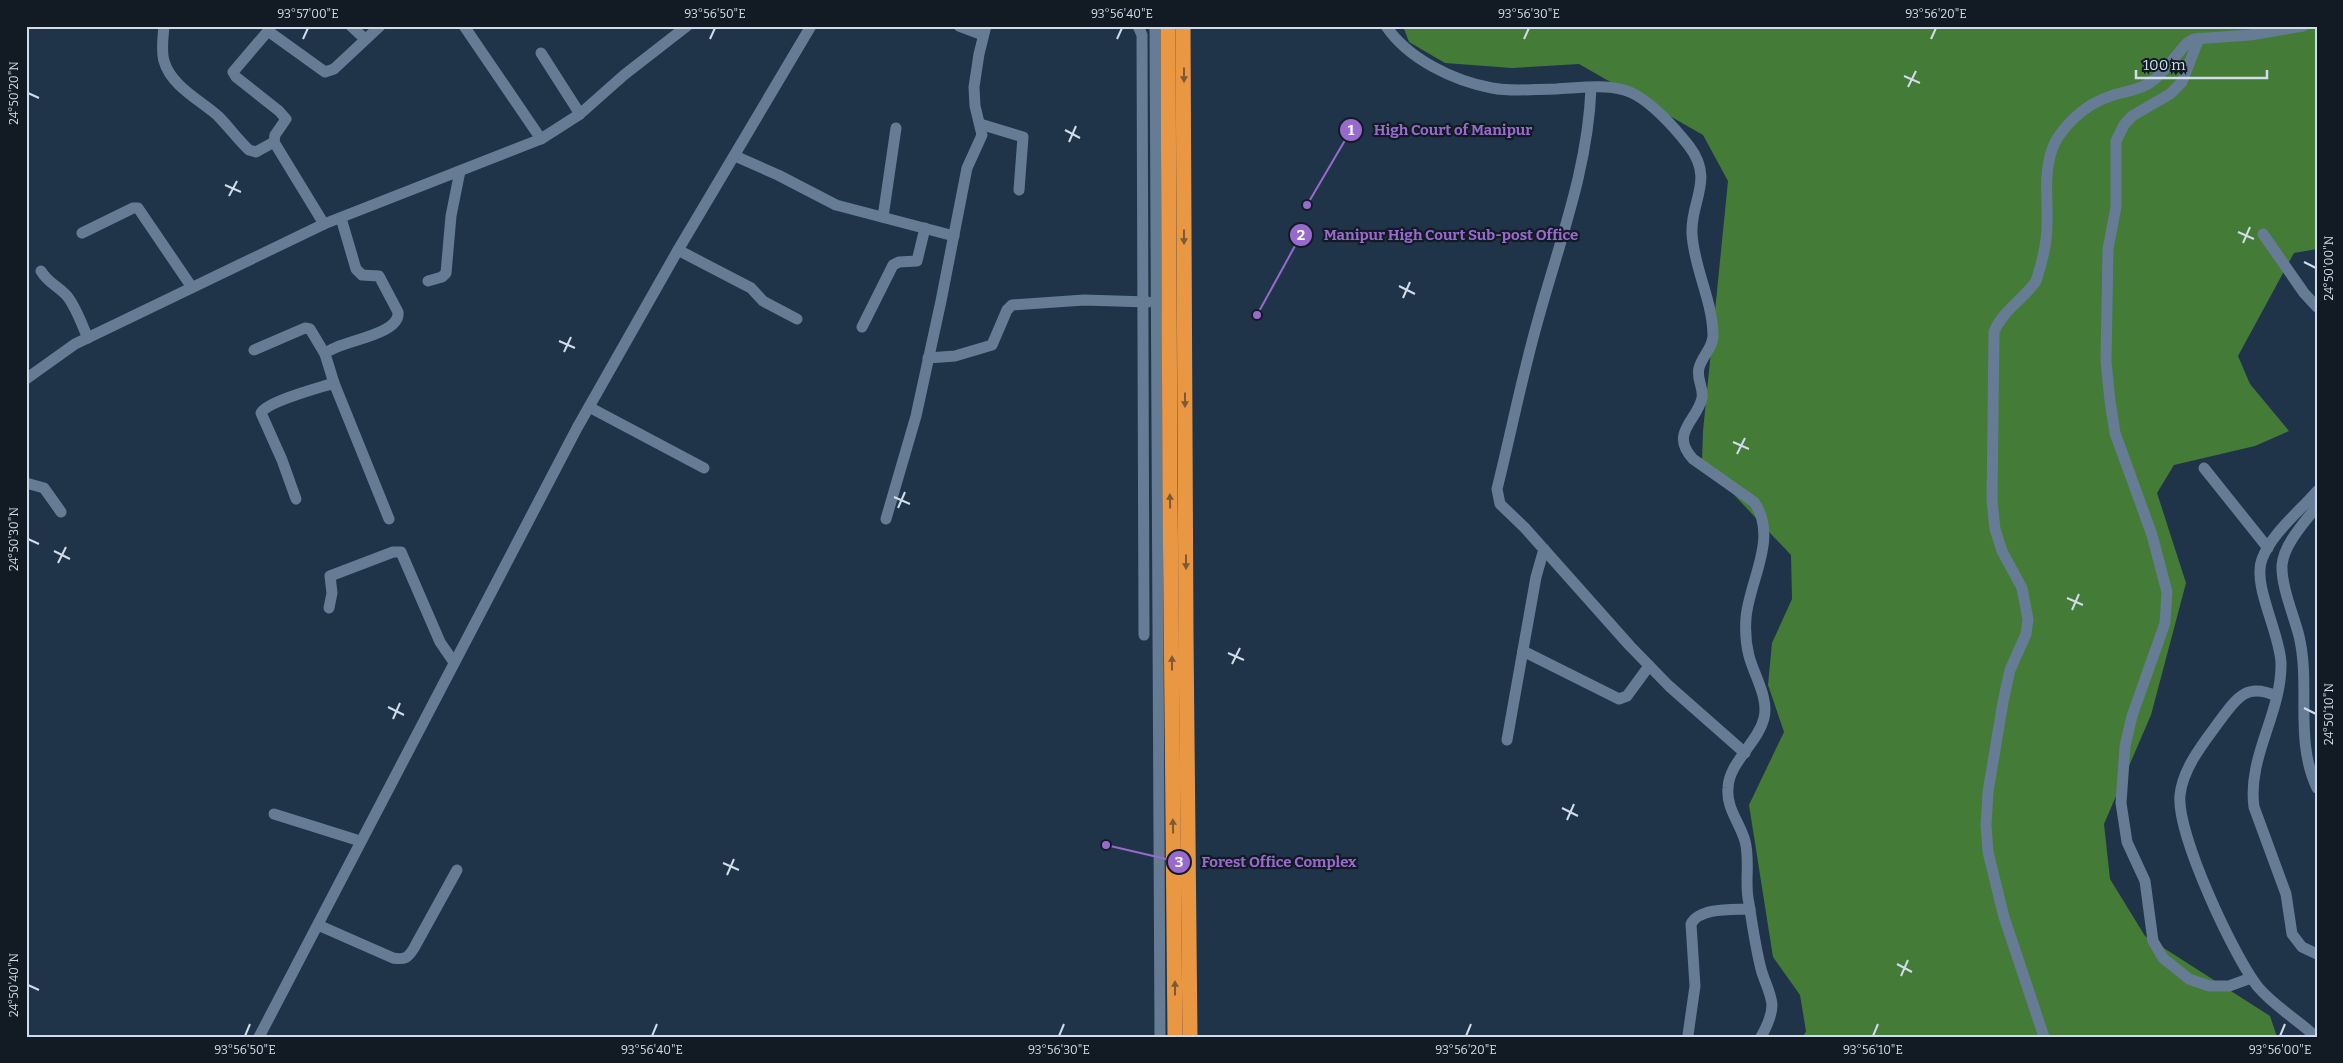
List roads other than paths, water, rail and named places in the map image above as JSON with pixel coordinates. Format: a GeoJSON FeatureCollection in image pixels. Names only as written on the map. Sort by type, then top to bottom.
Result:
{"type":"FeatureCollection","features":[{"type":"Feature","properties":{"kind":"highway"},"geometry":{"type":"LineString","coordinates":[[1168,26],[1175,1037]]}},
{"type":"Feature","properties":{"kind":"highway"},"geometry":{"type":"LineString","coordinates":[[1183,26],[1190,1037]]}},
{"type":"Feature","properties":{"kind":"street"},"geometry":{"type":"LineString","coordinates":[[164,26],[162,52],[164,62],[182,87],[217,115],[249,150],[256,152],[274,142]]}},
{"type":"Feature","properties":{"kind":"street"},"geometry":{"type":"LineString","coordinates":[[351,26],[365,39]]}},
{"type":"Feature","properties":{"kind":"street"},"geometry":{"type":"LineString","coordinates":[[324,224],[274,142],[275,135],[286,119],[279,110],[236,77],[233,72],[268,31],[325,72],[334,69],[380,26]]}},
{"type":"Feature","properties":{"kind":"street"},"geometry":{"type":"LineString","coordinates":[[464,26],[541,139]]}},
{"type":"Feature","properties":{"kind":"street"},"geometry":{"type":"LineString","coordinates":[[31,375],[76,344],[191,286],[324,224],[541,139],[580,114],[624,75],[687,26]]}},
{"type":"Feature","properties":{"kind":"street"},"geometry":{"type":"LineString","coordinates":[[259,1037],[453,662],[589,407],[678,250],[811,26]]}},
{"type":"Feature","properties":{"kind":"street"},"geometry":{"type":"LineString","coordinates":[[886,519],[916,416],[967,168],[982,135],[974,86],[984,31],[959,26]]}},
{"type":"Feature","properties":{"kind":"street"},"geometry":{"type":"LineString","coordinates":[[1138,26],[1142,35],[1144,635]]}},
{"type":"Feature","properties":{"kind":"street"},"geometry":{"type":"LineString","coordinates":[[1156,26],[1160,1037]]}},
{"type":"Feature","properties":{"kind":"street"},"geometry":{"type":"LineString","coordinates":[[1386,26],[1392,34],[1420,58],[1463,80],[1492,88],[1521,90],[1591,88],[1624,90],[1646,102],[1690,147],[1701,172],[1700,196],[1692,234],[1708,303],[1713,337],[1699,367],[1698,373],[1702,400],[1688,422],[1684,443],[1686,451],[1693,458],[1754,502],[1760,510],[1762,521],[1760,564],[1747,611],[1746,637],[1749,655],[1765,706],[1764,718],[1732,773],[1728,790],[1728,801],[1746,842],[1746,885],[1760,964],[1772,1002],[1769,1021],[1761,1037]]}},
{"type":"Feature","properties":{"kind":"street"},"geometry":{"type":"LineString","coordinates":[[2044,1037],[2004,917],[1988,852],[1986,825],[1988,792],[2003,702],[2010,670],[2026,634],[2028,619],[2022,588],[2002,551],[1995,529],[1992,500],[1994,332],[2003,317],[2031,289],[2040,268],[2048,224],[2046,200],[2049,158],[2056,142],[2071,122],[2094,104],[2110,96],[2141,88],[2150,82],[2187,43],[2199,38],[2268,33],[2303,26]]}},
{"type":"Feature","properties":{"kind":"street"},"geometry":{"type":"LineString","coordinates":[[2199,38],[2182,82],[2170,94],[2141,109],[2132,116],[2124,125],[2116,141],[2116,207],[2108,249],[2106,361],[2110,402],[2115,433],[2152,535],[2167,592],[2165,623],[2135,708],[2125,746],[2121,803],[2128,842],[2145,881],[2153,940],[2163,958],[2189,979],[2210,986],[2229,986],[2251,978]]}},
{"type":"Feature","properties":{"kind":"street"},"geometry":{"type":"LineString","coordinates":[[541,54],[580,114]]}},
{"type":"Feature","properties":{"kind":"street"},"geometry":{"type":"LineString","coordinates":[[1591,88],[1586,141],[1574,202],[1537,322],[1497,490],[1500,504],[1544,548],[1649,666],[1726,738],[1745,753]]}},
{"type":"Feature","properties":{"kind":"street"},"geometry":{"type":"LineString","coordinates":[[980,124],[1023,137],[1019,190]]}},
{"type":"Feature","properties":{"kind":"street"},"geometry":{"type":"LineString","coordinates":[[883,217],[896,128]]}},
{"type":"Feature","properties":{"kind":"street"},"geometry":{"type":"LineString","coordinates":[[735,156],[778,175],[836,205],[954,236]]}},
{"type":"Feature","properties":{"kind":"street"},"geometry":{"type":"LineString","coordinates":[[428,281],[442,277],[446,273],[451,216],[460,171]]}},
{"type":"Feature","properties":{"kind":"street"},"geometry":{"type":"LineString","coordinates":[[82,233],[133,208],[138,208],[191,286]]}},
{"type":"Feature","properties":{"kind":"street"},"geometry":{"type":"LineString","coordinates":[[325,354],[329,350],[359,341],[378,332],[395,323],[399,316],[381,278],[377,275],[362,275],[356,269],[341,218]]}},
{"type":"Feature","properties":{"kind":"street"},"geometry":{"type":"LineString","coordinates":[[862,328],[893,265],[899,262],[917,261],[925,228]]}},
{"type":"Feature","properties":{"kind":"street"},"geometry":{"type":"LineString","coordinates":[[2263,234],[2304,293],[2317,307]]}},
{"type":"Feature","properties":{"kind":"street"},"geometry":{"type":"LineString","coordinates":[[678,250],[751,288],[763,301],[797,319]]}},
{"type":"Feature","properties":{"kind":"street"},"geometry":{"type":"LineString","coordinates":[[41,271],[70,301],[88,338]]}},
{"type":"Feature","properties":{"kind":"street"},"geometry":{"type":"LineString","coordinates":[[928,358],[955,356],[992,345],[1007,310],[1012,304],[1084,300],[1157,302]]}},
{"type":"Feature","properties":{"kind":"street"},"geometry":{"type":"LineString","coordinates":[[254,350],[305,328],[310,329],[325,354],[334,384],[389,519]]}},
{"type":"Feature","properties":{"kind":"street"},"geometry":{"type":"LineString","coordinates":[[296,499],[282,460],[261,413],[265,408],[300,393],[334,384]]}},
{"type":"Feature","properties":{"kind":"street"},"geometry":{"type":"LineString","coordinates":[[589,407],[704,468]]}},
{"type":"Feature","properties":{"kind":"street"},"geometry":{"type":"LineString","coordinates":[[2204,468],[2268,548]]}},
{"type":"Feature","properties":{"kind":"street"},"geometry":{"type":"LineString","coordinates":[[26,483],[44,488],[61,512]]}},
{"type":"Feature","properties":{"kind":"street"},"geometry":{"type":"LineString","coordinates":[[2317,491],[2280,532],[2262,558],[2259,575],[2278,643],[2281,662],[2276,696],[2253,780],[2254,807],[2286,894],[2292,934],[2302,947],[2317,954]]}},
{"type":"Feature","properties":{"kind":"street"},"geometry":{"type":"LineString","coordinates":[[2317,506],[2288,546],[2282,566],[2300,638],[2304,682],[2306,758],[2310,774],[2317,788]]}},
{"type":"Feature","properties":{"kind":"street"},"geometry":{"type":"LineString","coordinates":[[1507,740],[1536,577],[1544,548]]}},
{"type":"Feature","properties":{"kind":"street"},"geometry":{"type":"LineString","coordinates":[[330,608],[332,593],[330,576],[393,552],[401,552],[440,642],[453,662]]}},
{"type":"Feature","properties":{"kind":"street"},"geometry":{"type":"LineString","coordinates":[[1523,651],[1619,699],[1627,696],[1649,666]]}},
{"type":"Feature","properties":{"kind":"street"},"geometry":{"type":"LineString","coordinates":[[2304,682],[2317,681]]}},
{"type":"Feature","properties":{"kind":"street"},"geometry":{"type":"LineString","coordinates":[[2276,696],[2257,690],[2245,693],[2236,701],[2207,738],[2186,773],[2180,794],[2182,816],[2206,890],[2251,978],[2277,1006],[2316,1037]]}},
{"type":"Feature","properties":{"kind":"street"},"geometry":{"type":"LineString","coordinates":[[274,814],[360,841]]}},
{"type":"Feature","properties":{"kind":"street"},"geometry":{"type":"LineString","coordinates":[[318,925],[393,958],[403,960],[409,956],[414,948],[457,870]]}},
{"type":"Feature","properties":{"kind":"street"},"geometry":{"type":"LineString","coordinates":[[1688,1035],[1695,986],[1691,924],[1693,919],[1702,914],[1750,909]]}},
{"type":"Feature","properties":{"kind":"place","name":"High Court of Manipur"},"geometry":{"type":"Point","coordinates":[1307,205]}},
{"type":"Feature","properties":{"kind":"place","name":"Manipur High Court Sub-post Office"},"geometry":{"type":"Point","coordinates":[1257,315]}},
{"type":"Feature","properties":{"kind":"place","name":"Forest Office Complex"},"geometry":{"type":"Point","coordinates":[1106,845]}}]}
